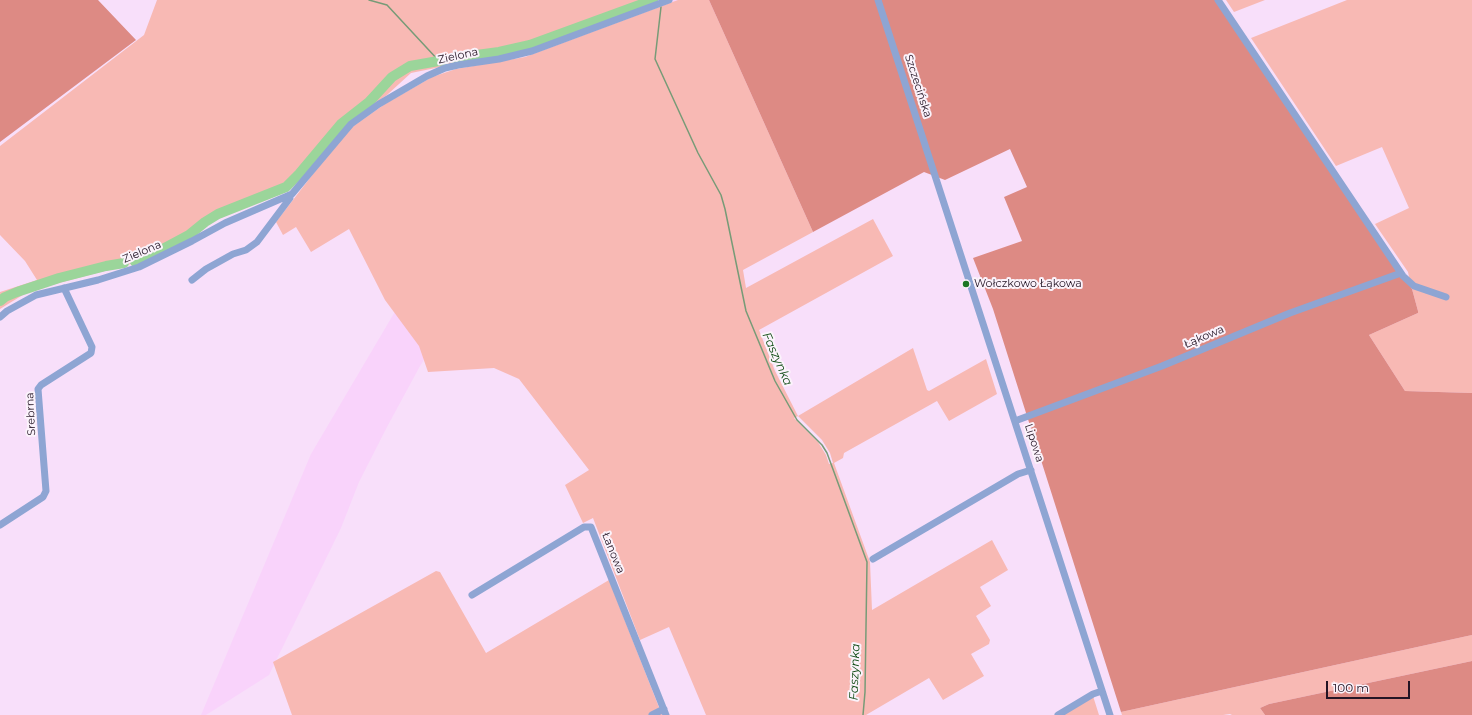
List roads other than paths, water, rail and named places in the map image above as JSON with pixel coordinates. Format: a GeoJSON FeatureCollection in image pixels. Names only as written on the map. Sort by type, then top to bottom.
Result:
{"type":"FeatureCollection","features":[{"type":"Feature","properties":{"kind":"street","name":"Zielona"},"geometry":{"type":"LineString","coordinates":[[0,317],[32,296],[98,280],[139,267],[192,241],[225,222],[289,195],[295,191],[351,124],[379,104],[427,76],[444,68],[499,59],[532,51],[669,0]]}},
{"type":"Feature","properties":{"kind":"street","name":"Szczecińska"},"geometry":{"type":"LineString","coordinates":[[878,0],[936,178]]}},
{"type":"Feature","properties":{"kind":"street"},"geometry":{"type":"LineString","coordinates":[[1218,0],[1401,273],[1414,286],[1446,297]]}},
{"type":"Feature","properties":{"kind":"street","name":"Lipowa"},"geometry":{"type":"LineString","coordinates":[[936,178],[1110,715]]}},
{"type":"Feature","properties":{"kind":"street","name":"Zielona"},"geometry":{"type":"LineString","coordinates":[[192,280],[206,269],[233,254],[246,250],[257,242],[290,198],[289,195]]}},
{"type":"Feature","properties":{"kind":"street","name":"Łąkowa"},"geometry":{"type":"LineString","coordinates":[[1015,421],[1162,366],[1290,313],[1401,273]]}},
{"type":"Feature","properties":{"kind":"street","name":"Srebrna"},"geometry":{"type":"LineString","coordinates":[[0,524],[42,497],[46,491],[38,389],[41,385],[91,353],[92,347],[64,288]]}},
{"type":"Feature","properties":{"kind":"street"},"geometry":{"type":"LineString","coordinates":[[873,558],[1018,474],[1031,470]]}},
{"type":"Feature","properties":{"kind":"street","name":"Łanowa"},"geometry":{"type":"LineString","coordinates":[[472,595],[584,527],[590,527],[665,712]]}},
{"type":"Feature","properties":{"kind":"street"},"geometry":{"type":"LineString","coordinates":[[1058,715],[1093,694],[1102,691]]}},
{"type":"Feature","properties":{"kind":"street"},"geometry":{"type":"LineString","coordinates":[[652,715],[665,712]]}},
{"type":"Feature","properties":{"kind":"waterway"},"geometry":{"type":"LineString","coordinates":[[369,0],[387,5],[439,61]]}},
{"type":"Feature","properties":{"kind":"waterway"},"geometry":{"type":"LineString","coordinates":[[454,58],[499,52],[530,45],[653,0]]}},
{"type":"Feature","properties":{"kind":"waterway","name":"Faszynka"},"geometry":{"type":"LineString","coordinates":[[661,7],[655,59],[698,153],[721,195],[746,311],[775,381],[797,420],[822,445],[827,453],[867,562],[865,692],[863,715]]}},
{"type":"Feature","properties":{"kind":"waterway"},"geometry":{"type":"LineString","coordinates":[[135,262],[189,235],[218,214],[286,187],[299,174],[341,124],[369,102],[392,77],[410,66],[444,60]]}},
{"type":"Feature","properties":{"kind":"waterway"},"geometry":{"type":"LineString","coordinates":[[0,301],[17,292],[59,278],[124,263]]}},
{"type":"Feature","properties":{"kind":"place","name":"Wołczkowo Łąkowa"},"geometry":{"type":"Point","coordinates":[966,284]}}]}
